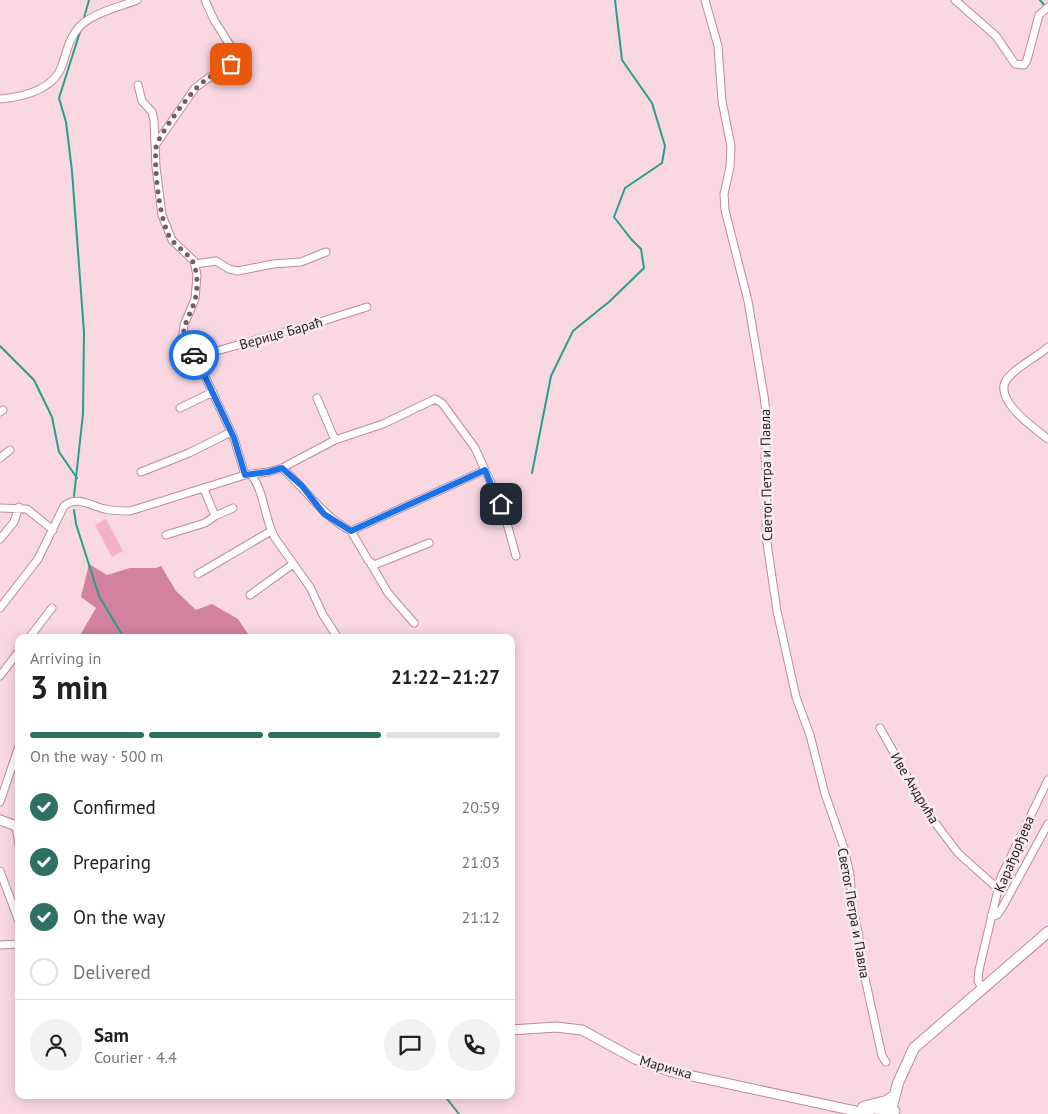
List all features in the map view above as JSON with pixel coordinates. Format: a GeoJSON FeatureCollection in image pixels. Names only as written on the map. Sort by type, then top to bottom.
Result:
{"type":"FeatureCollection","features":[{"type":"Feature","properties":{"kind":"main road"},"geometry":{"type":"LineString","coordinates":[[893,1112],[894,1096],[901,1075],[914,1048],[932,1030],[1048,932]]}},
{"type":"Feature","properties":{"kind":"main road"},"geometry":{"type":"LineString","coordinates":[[893,1112],[911,1062],[932,1030]]}},
{"type":"Feature","properties":{"kind":"main road"},"geometry":{"type":"LineString","coordinates":[[866,1111],[894,1096]]}},
{"type":"Feature","properties":{"kind":"street"},"geometry":{"type":"LineString","coordinates":[[0,99],[33,92],[53,79],[61,67],[66,49],[81,26],[94,16],[137,0]]}},
{"type":"Feature","properties":{"kind":"street"},"geometry":{"type":"LineString","coordinates":[[156,144],[196,88],[228,66],[234,59],[233,50],[219,29],[205,0]]}},
{"type":"Feature","properties":{"kind":"street","name":"Светог Петра и Павла"},"geometry":{"type":"LineString","coordinates":[[705,0],[718,46],[722,101],[731,146],[730,168],[724,194],[725,210],[748,300],[767,421],[765,456],[767,492],[766,536],[777,610],[796,697],[810,735],[825,794],[844,848],[850,875],[860,955],[882,1056],[886,1062]]}},
{"type":"Feature","properties":{"kind":"street"},"geometry":{"type":"LineString","coordinates":[[955,0],[996,36],[1017,65],[1022,66],[1025,64],[1040,15],[1048,7]]}},
{"type":"Feature","properties":{"kind":"street"},"geometry":{"type":"LineString","coordinates":[[138,86],[142,101],[153,116],[160,206],[165,224],[172,240],[189,255],[195,264],[196,294],[184,325],[183,334],[190,349],[201,360],[200,366],[231,432],[248,474],[261,493],[271,531],[310,587],[336,634]]}},
{"type":"Feature","properties":{"kind":"street"},"geometry":{"type":"LineString","coordinates":[[195,264],[216,261],[229,270],[238,271],[273,264],[301,262],[326,252]]}},
{"type":"Feature","properties":{"kind":"street","name":"Верице Бараћ"},"geometry":{"type":"LineString","coordinates":[[201,360],[212,352],[367,307]]}},
{"type":"Feature","properties":{"kind":"street"},"geometry":{"type":"LineString","coordinates":[[1048,347],[1012,374],[1007,379],[1004,388],[1005,396],[1010,405],[1048,439]]}},
{"type":"Feature","properties":{"kind":"street"},"geometry":{"type":"LineString","coordinates":[[180,408],[213,392]]}},
{"type":"Feature","properties":{"kind":"street"},"geometry":{"type":"LineString","coordinates":[[317,398],[335,440]]}},
{"type":"Feature","properties":{"kind":"street"},"geometry":{"type":"LineString","coordinates":[[0,608],[38,559],[64,506],[70,502],[81,501],[111,510],[130,511],[248,474],[282,468],[335,440],[383,424],[436,400],[442,403],[475,448],[502,509],[516,556]]}},
{"type":"Feature","properties":{"kind":"street"},"geometry":{"type":"LineString","coordinates":[[141,472],[189,453],[231,432]]}},
{"type":"Feature","properties":{"kind":"street"},"geometry":{"type":"LineString","coordinates":[[0,458],[10,450]]}},
{"type":"Feature","properties":{"kind":"street"},"geometry":{"type":"LineString","coordinates":[[282,468],[302,486],[324,514],[351,531],[388,593],[414,623]]}},
{"type":"Feature","properties":{"kind":"street"},"geometry":{"type":"LineString","coordinates":[[351,531],[485,470]]}},
{"type":"Feature","properties":{"kind":"street"},"geometry":{"type":"LineString","coordinates":[[204,489],[215,516]]}},
{"type":"Feature","properties":{"kind":"street"},"geometry":{"type":"LineString","coordinates":[[0,508],[27,509],[53,530]]}},
{"type":"Feature","properties":{"kind":"street"},"geometry":{"type":"LineString","coordinates":[[0,539],[14,522],[19,508]]}},
{"type":"Feature","properties":{"kind":"street"},"geometry":{"type":"LineString","coordinates":[[166,535],[204,523],[234,508]]}},
{"type":"Feature","properties":{"kind":"street"},"geometry":{"type":"LineString","coordinates":[[198,574],[271,531]]}},
{"type":"Feature","properties":{"kind":"street"},"geometry":{"type":"LineString","coordinates":[[371,564],[380,564],[428,543]]}},
{"type":"Feature","properties":{"kind":"street"},"geometry":{"type":"LineString","coordinates":[[250,595],[293,564]]}},
{"type":"Feature","properties":{"kind":"street"},"geometry":{"type":"LineString","coordinates":[[32,634],[52,608]]}},
{"type":"Feature","properties":{"kind":"street"},"geometry":{"type":"LineString","coordinates":[[0,676],[15,656]]}},
{"type":"Feature","properties":{"kind":"street","name":"Иве Андрића"},"geometry":{"type":"LineString","coordinates":[[880,728],[927,812],[958,853],[998,888]]}},
{"type":"Feature","properties":{"kind":"street"},"geometry":{"type":"LineString","coordinates":[[0,802],[15,758]]}},
{"type":"Feature","properties":{"kind":"street","name":"Карађорђева"},"geometry":{"type":"LineString","coordinates":[[982,988],[978,977],[998,888],[1005,868],[1048,780]]}},
{"type":"Feature","properties":{"kind":"street"},"geometry":{"type":"LineString","coordinates":[[0,820],[15,826]]}},
{"type":"Feature","properties":{"kind":"street"},"geometry":{"type":"LineString","coordinates":[[991,916],[997,916],[1002,908],[1048,824]]}},
{"type":"Feature","properties":{"kind":"street"},"geometry":{"type":"LineString","coordinates":[[0,872],[15,911]]}},
{"type":"Feature","properties":{"kind":"street"},"geometry":{"type":"LineString","coordinates":[[0,945],[15,944]]}},
{"type":"Feature","properties":{"kind":"street","name":"Маричка"},"geometry":{"type":"LineString","coordinates":[[515,1030],[556,1027],[582,1030],[647,1064],[669,1071],[826,1104],[837,1102],[866,1111],[893,1112]]}},
{"type":"Feature","properties":{"kind":"shaded area"},"geometry":{"type":"Polygon","coordinates":[[[106,519],[123,551],[112,557],[95,525],[106,519]]]}},
{"type":"Feature","properties":{"kind":"shaded area"},"geometry":{"type":"Polygon","coordinates":[[[89,564],[107,575],[130,568],[156,568],[161,566],[176,591],[196,610],[212,604],[238,619],[248,634],[81,634],[96,608],[81,597],[89,564]]]}},
{"type":"Feature","properties":{"kind":"waterway"},"geometry":{"type":"LineString","coordinates":[[84,18],[89,0]]}},
{"type":"Feature","properties":{"kind":"waterway"},"geometry":{"type":"LineString","coordinates":[[532,473],[551,376],[573,331],[610,301],[644,268],[641,249],[614,217],[625,188],[662,163],[665,146],[652,103],[622,60],[615,0]]}},
{"type":"Feature","properties":{"kind":"waterway"},"geometry":{"type":"LineString","coordinates":[[1040,0],[1045,6]]}},
{"type":"Feature","properties":{"kind":"waterway"},"geometry":{"type":"LineString","coordinates":[[74,496],[83,414],[84,332],[72,171],[66,122],[59,98],[80,32]]}},
{"type":"Feature","properties":{"kind":"waterway"},"geometry":{"type":"LineString","coordinates":[[0,346],[34,380],[52,417],[59,452],[77,478]]}},
{"type":"Feature","properties":{"kind":"waterway"},"geometry":{"type":"LineString","coordinates":[[74,510],[76,524],[99,596],[122,634]]}},
{"type":"Feature","properties":{"kind":"waterway"},"geometry":{"type":"LineString","coordinates":[[447,1099],[459,1114]]}},
{"type":"Feature","properties":{"kind":"way so far"},"geometry":{"type":"LineString","coordinates":[[194,355],[186,342],[183,329],[195,299],[196,267],[189,255],[172,240],[165,224],[160,206],[156,168],[156,144],[176,113],[196,88],[231,64]]}},
{"type":"Feature","properties":{"kind":"route"},"geometry":{"type":"LineString","coordinates":[[194,355],[201,360],[200,366],[234,438],[245,475],[282,468],[309,493],[324,514],[351,531],[485,470],[496,497],[501,504]]}}]}
